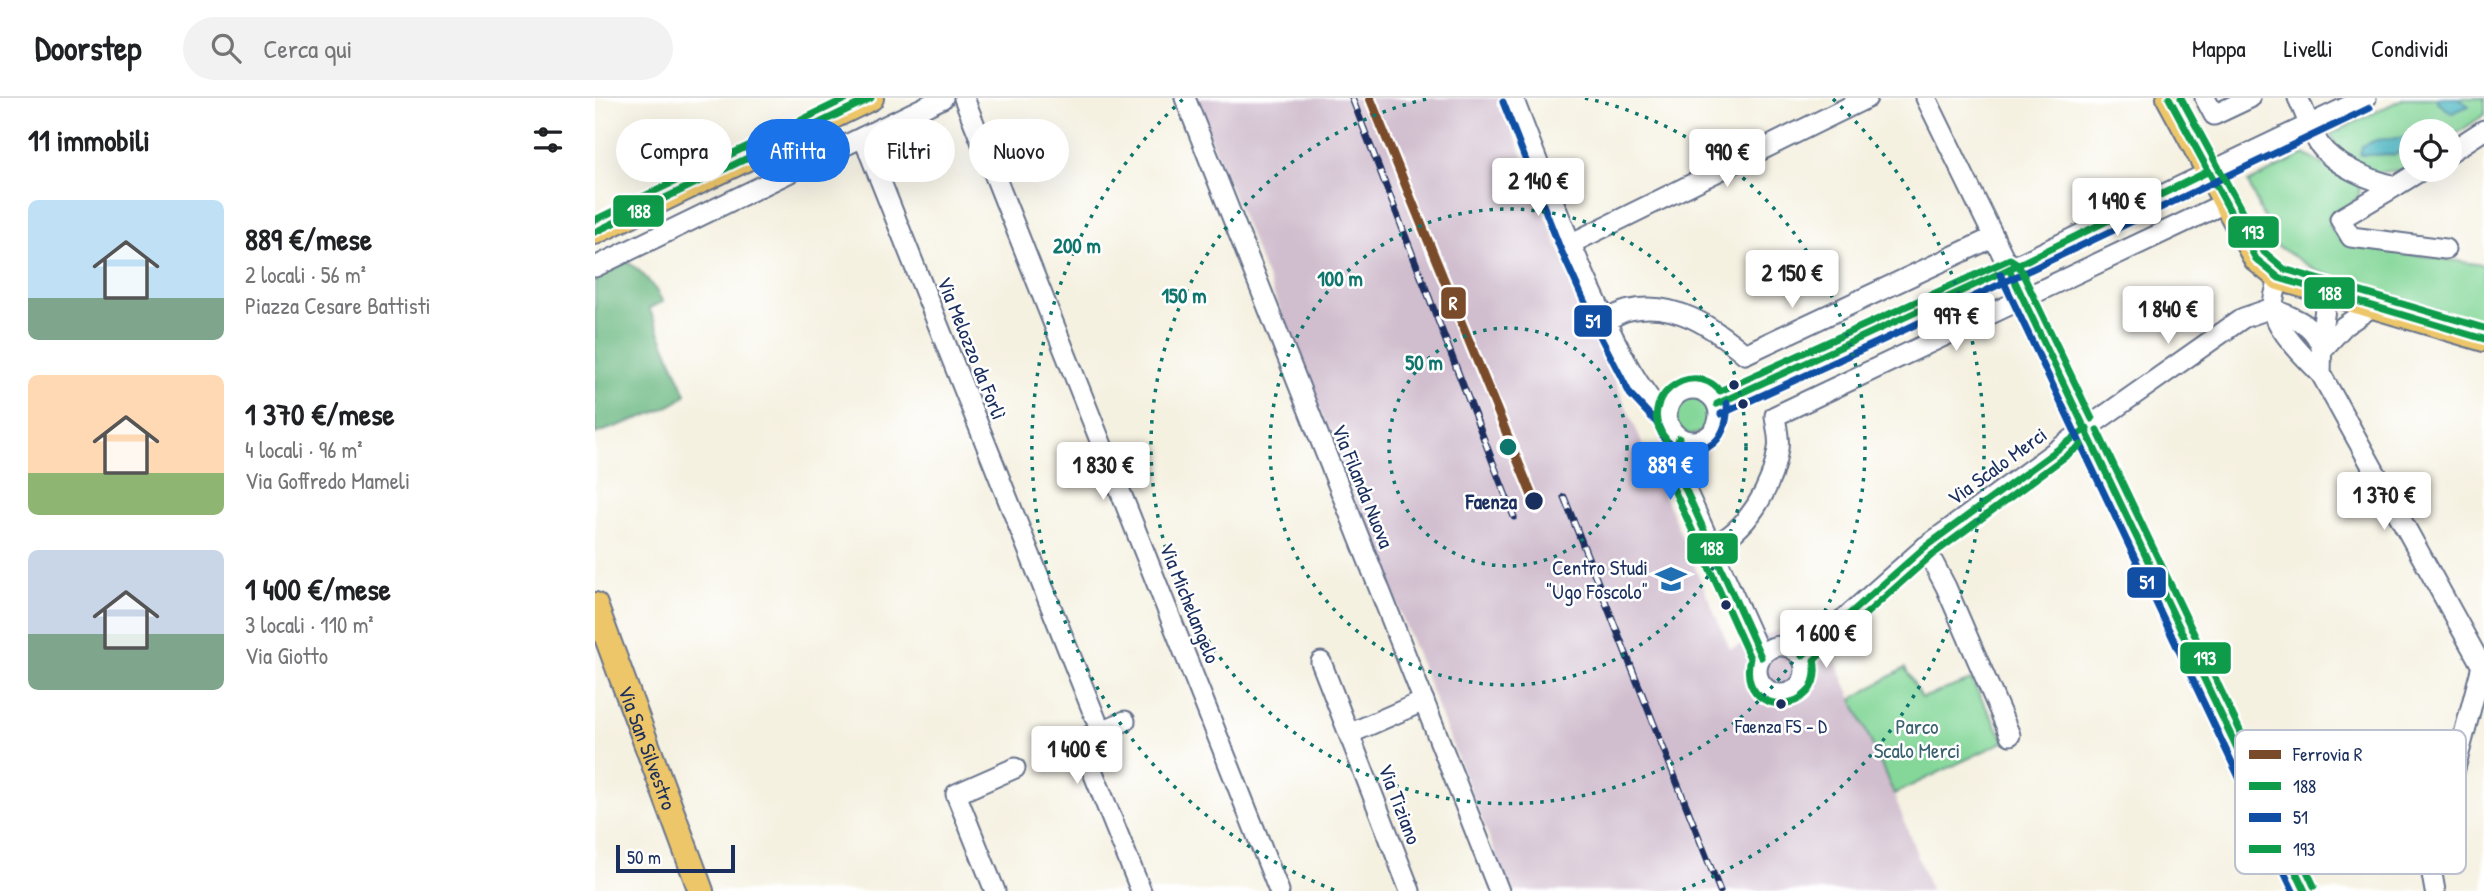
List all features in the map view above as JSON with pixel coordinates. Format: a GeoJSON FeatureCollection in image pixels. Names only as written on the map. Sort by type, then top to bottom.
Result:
{"type":"FeatureCollection","features":[{"type":"Feature","properties":{"kind":"main road"},"geometry":{"type":"LineString","coordinates":[[595,232],[871,98]]}},
{"type":"Feature","properties":{"kind":"main road"},"geometry":{"type":"LineString","coordinates":[[2169,98],[2256,259],[2279,278],[2484,339]]}},
{"type":"Feature","properties":{"kind":"main road","name":"Via San Silvestro"},"geometry":{"type":"LineString","coordinates":[[595,605],[701,891]]}},
{"type":"Feature","properties":{"kind":"street"},"geometry":{"type":"LineString","coordinates":[[595,267],[943,98]]}},
{"type":"Feature","properties":{"kind":"street","name":"Via Michelangelo"},"geometry":{"type":"LineString","coordinates":[[964,98],[1279,891]]}},
{"type":"Feature","properties":{"kind":"street","name":"Via Filanda Nuova"},"geometry":{"type":"LineString","coordinates":[[1185,98],[1424,701],[1492,888]]}},
{"type":"Feature","properties":{"kind":"street"},"geometry":{"type":"LineString","coordinates":[[1513,98],[1570,244],[1639,388],[1666,417],[1669,428],[1679,438],[1694,441],[1708,435],[1717,424],[1716,405],[1702,390],[1682,392],[1671,402],[1666,417]]}},
{"type":"Feature","properties":{"kind":"street"},"geometry":{"type":"LineString","coordinates":[[1570,244],[1867,98]]}},
{"type":"Feature","properties":{"kind":"street"},"geometry":{"type":"LineString","coordinates":[[1926,98],[2087,428],[2235,742]]}},
{"type":"Feature","properties":{"kind":"street"},"geometry":{"type":"LineString","coordinates":[[2204,98],[2214,115],[2250,98]]}},
{"type":"Feature","properties":{"kind":"street"},"geometry":{"type":"LineString","coordinates":[[2298,98],[2320,145],[2347,167],[2372,181],[2396,186]]}},
{"type":"Feature","properties":{"kind":"street"},"geometry":{"type":"LineString","coordinates":[[1716,405],[2009,269],[2366,98]]}},
{"type":"Feature","properties":{"kind":"street"},"geometry":{"type":"LineString","coordinates":[[2462,144],[2484,130]]}},
{"type":"Feature","properties":{"kind":"street","name":"Via Melozzo da Forlì"},"geometry":{"type":"LineString","coordinates":[[863,137],[1101,732]]}},
{"type":"Feature","properties":{"kind":"street"},"geometry":{"type":"LineString","coordinates":[[2402,182],[2340,219],[2351,237],[2445,249]]}},
{"type":"Feature","properties":{"kind":"street"},"geometry":{"type":"LineString","coordinates":[[1711,546],[1722,542],[1750,515],[1769,484],[1779,447],[1775,416],[2225,203]]}},
{"type":"Feature","properties":{"kind":"street"},"geometry":{"type":"LineString","coordinates":[[1605,321],[1629,310],[1661,307],[1699,321],[1721,334],[1745,354],[1994,237]]}},
{"type":"Feature","properties":{"kind":"street"},"geometry":{"type":"LineString","coordinates":[[2279,278],[2272,308],[2290,341],[2321,374],[2483,668],[2466,731]]}},
{"type":"Feature","properties":{"kind":"street"},"geometry":{"type":"LineString","coordinates":[[2321,374],[2327,293]]}},
{"type":"Feature","properties":{"kind":"street"},"geometry":{"type":"LineString","coordinates":[[2322,351],[2344,326],[2372,307]]}},
{"type":"Feature","properties":{"kind":"street"},"geometry":{"type":"LineString","coordinates":[[2272,308],[2311,328],[2322,351]]}},
{"type":"Feature","properties":{"kind":"street","name":"Via Scalo Merci"},"geometry":{"type":"LineString","coordinates":[[1802,656],[1925,547],[2243,318],[2272,308]]}},
{"type":"Feature","properties":{"kind":"street"},"geometry":{"type":"LineString","coordinates":[[1679,438],[1674,444],[1674,458],[1761,657]]}},
{"type":"Feature","properties":{"kind":"street"},"geometry":{"type":"LineString","coordinates":[[1925,547],[1946,587],[2010,735]]}},
{"type":"Feature","properties":{"kind":"street"},"geometry":{"type":"LineString","coordinates":[[1781,646],[1789,647],[1802,656],[1806,671],[1804,679],[1800,686],[1786,694],[1770,691],[1759,680],[1758,664],[1766,651],[1781,646]]}},
{"type":"Feature","properties":{"kind":"street","name":"Via Tiziano"},"geometry":{"type":"LineString","coordinates":[[1321,662],[1410,891]]}},
{"type":"Feature","properties":{"kind":"street"},"geometry":{"type":"LineString","coordinates":[[1349,734],[1424,701]]}},
{"type":"Feature","properties":{"kind":"street"},"geometry":{"type":"LineString","coordinates":[[1125,722],[1080,740],[1141,891]]}},
{"type":"Feature","properties":{"kind":"street"},"geometry":{"type":"LineString","coordinates":[[995,891],[956,794],[1015,768]]}},
{"type":"Feature","properties":{"kind":"street"},"geometry":{"type":"LineString","coordinates":[[2297,874],[2305,891]]}},
{"type":"Feature","properties":{"kind":"shaded area"},"geometry":{"type":"Polygon","coordinates":[[[1193,98],[1500,98],[1556,242],[1730,649],[1815,616],[1888,779],[1931,891],[1510,891],[1292,338],[1193,98]]]}},
{"type":"Feature","properties":{"kind":"green space"},"geometry":{"type":"Polygon","coordinates":[[[2404,98],[2484,98],[2484,115],[2462,130],[2462,119],[2399,119],[2399,170],[2371,173],[2340,155],[2331,134],[2404,98]]]}},
{"type":"Feature","properties":{"kind":"green space"},"geometry":{"type":"Polygon","coordinates":[[[2304,154],[2359,186],[2359,196],[2328,225],[2345,244],[2484,265],[2484,325],[2317,271],[2276,245],[2248,183],[2304,154]]]}},
{"type":"Feature","properties":{"kind":"green space"},"geometry":{"type":"Polygon","coordinates":[[[627,261],[648,279],[663,302],[649,308],[686,394],[658,411],[595,434],[595,278],[627,261]]]}},
{"type":"Feature","properties":{"kind":"green space"},"geometry":{"type":"Polygon","coordinates":[[[1692,396],[1705,402],[1711,415],[1705,428],[1692,434],[1679,428],[1673,415],[1679,402],[1692,396]]]}},
{"type":"Feature","properties":{"kind":"green space","name":"Parco Scalo Merci"},"geometry":{"type":"Polygon","coordinates":[[[1905,668],[1922,698],[1971,680],[2005,741],[1894,794],[1852,699],[1905,668]]]}},
{"type":"Feature","properties":{"kind":"water"},"geometry":{"type":"Polygon","coordinates":[[[2437,98],[2459,98],[2469,106],[2452,113],[2437,102],[2437,98]]]}},
{"type":"Feature","properties":{"kind":"water"},"geometry":{"type":"Polygon","coordinates":[[[2399,138],[2399,152],[2394,155],[2360,155],[2362,146],[2376,140],[2399,138]]]}},
{"type":"Feature","properties":{"kind":"railway"},"geometry":{"type":"LineString","coordinates":[[1352,98],[1514,517]]}},
{"type":"Feature","properties":{"kind":"railway"},"geometry":{"type":"LineString","coordinates":[[1564,497],[1720,891]]}},
{"type":"Feature","properties":{"kind":"rail line","name":"R"},"geometry":{"type":"LineString","coordinates":[[1370,98],[1537,508]]}},
{"type":"Feature","properties":{"kind":"transit line","name":"193"},"geometry":{"type":"LineString","coordinates":[[595,220],[847,98]]}},
{"type":"Feature","properties":{"kind":"transit line","name":"188"},"geometry":{"type":"LineString","coordinates":[[595,232],[871,98]]}},
{"type":"Feature","properties":{"kind":"transit line","name":"188"},"geometry":{"type":"LineString","coordinates":[[2169,98],[2256,259],[2279,278],[2484,339]]}},
{"type":"Feature","properties":{"kind":"transit line","name":"193"},"geometry":{"type":"LineString","coordinates":[[2181,98],[2264,252],[2284,269],[2484,328]]}},
{"type":"Feature","properties":{"kind":"transit line","name":"51"},"geometry":{"type":"LineString","coordinates":[[1503,102],[1560,248],[1630,394],[1657,423],[1664,439],[1689,450],[1700,450],[1717,439],[1727,417],[1727,403]]}},
{"type":"Feature","properties":{"kind":"transit line","name":"51"},"geometry":{"type":"LineString","coordinates":[[1721,414],[1885,339],[2370,108]]}},
{"type":"Feature","properties":{"kind":"transit line","name":"188"},"geometry":{"type":"LineString","coordinates":[[1717,404],[2009,269],[2207,172]]}},
{"type":"Feature","properties":{"kind":"transit line","name":"193"},"geometry":{"type":"LineString","coordinates":[[2081,445],[1932,555],[1814,660],[1814,679],[1807,692],[1795,701],[1781,704],[1767,701],[1756,692],[1749,678],[1750,658],[1670,481],[1664,457],[1666,439],[1658,425],[1657,411],[1661,399],[1670,388],[1681,381],[1694,379],[1708,382],[1720,391],[2010,259],[2018,264],[2092,419]]}},
{"type":"Feature","properties":{"kind":"transit line","name":"188"},"geometry":{"type":"LineString","coordinates":[[2009,269],[2235,744]]}},
{"type":"Feature","properties":{"kind":"transit line","name":"51"},"geometry":{"type":"LineString","coordinates":[[2000,274],[2235,769]]}},
{"type":"Feature","properties":{"kind":"transit line","name":"188"},"geometry":{"type":"LineString","coordinates":[[1802,656],[1925,547],[2087,428]]}},
{"type":"Feature","properties":{"kind":"transit line","name":"193"},"geometry":{"type":"LineString","coordinates":[[2097,430],[2240,730]]}},
{"type":"Feature","properties":{"kind":"transit line","name":"188"},"geometry":{"type":"LineString","coordinates":[[1679,438],[1674,452],[1680,477],[1761,657]]}},
{"type":"Feature","properties":{"kind":"transit line","name":"51"},"geometry":{"type":"LineString","coordinates":[[2285,874],[2293,891]]}},
{"type":"Feature","properties":{"kind":"transit line","name":"188"},"geometry":{"type":"LineString","coordinates":[[2297,874],[2305,891]]}},
{"type":"Feature","properties":{"kind":"transit line","name":"193"},"geometry":{"type":"LineString","coordinates":[[2308,874],[2314,886]]}},
{"type":"Feature","properties":{"kind":"place","name":"Faenza"},"geometry":{"type":"Point","coordinates":[1534,501]}},
{"type":"Feature","properties":{"kind":"place","name":"Centro Studi \"Ugo Foscolo\""},"geometry":{"type":"Point","coordinates":[1671,579]}},
{"type":"Feature","properties":{"kind":"place","name":"Faenza FS - D"},"geometry":{"type":"Point","coordinates":[1781,704]}}]}
